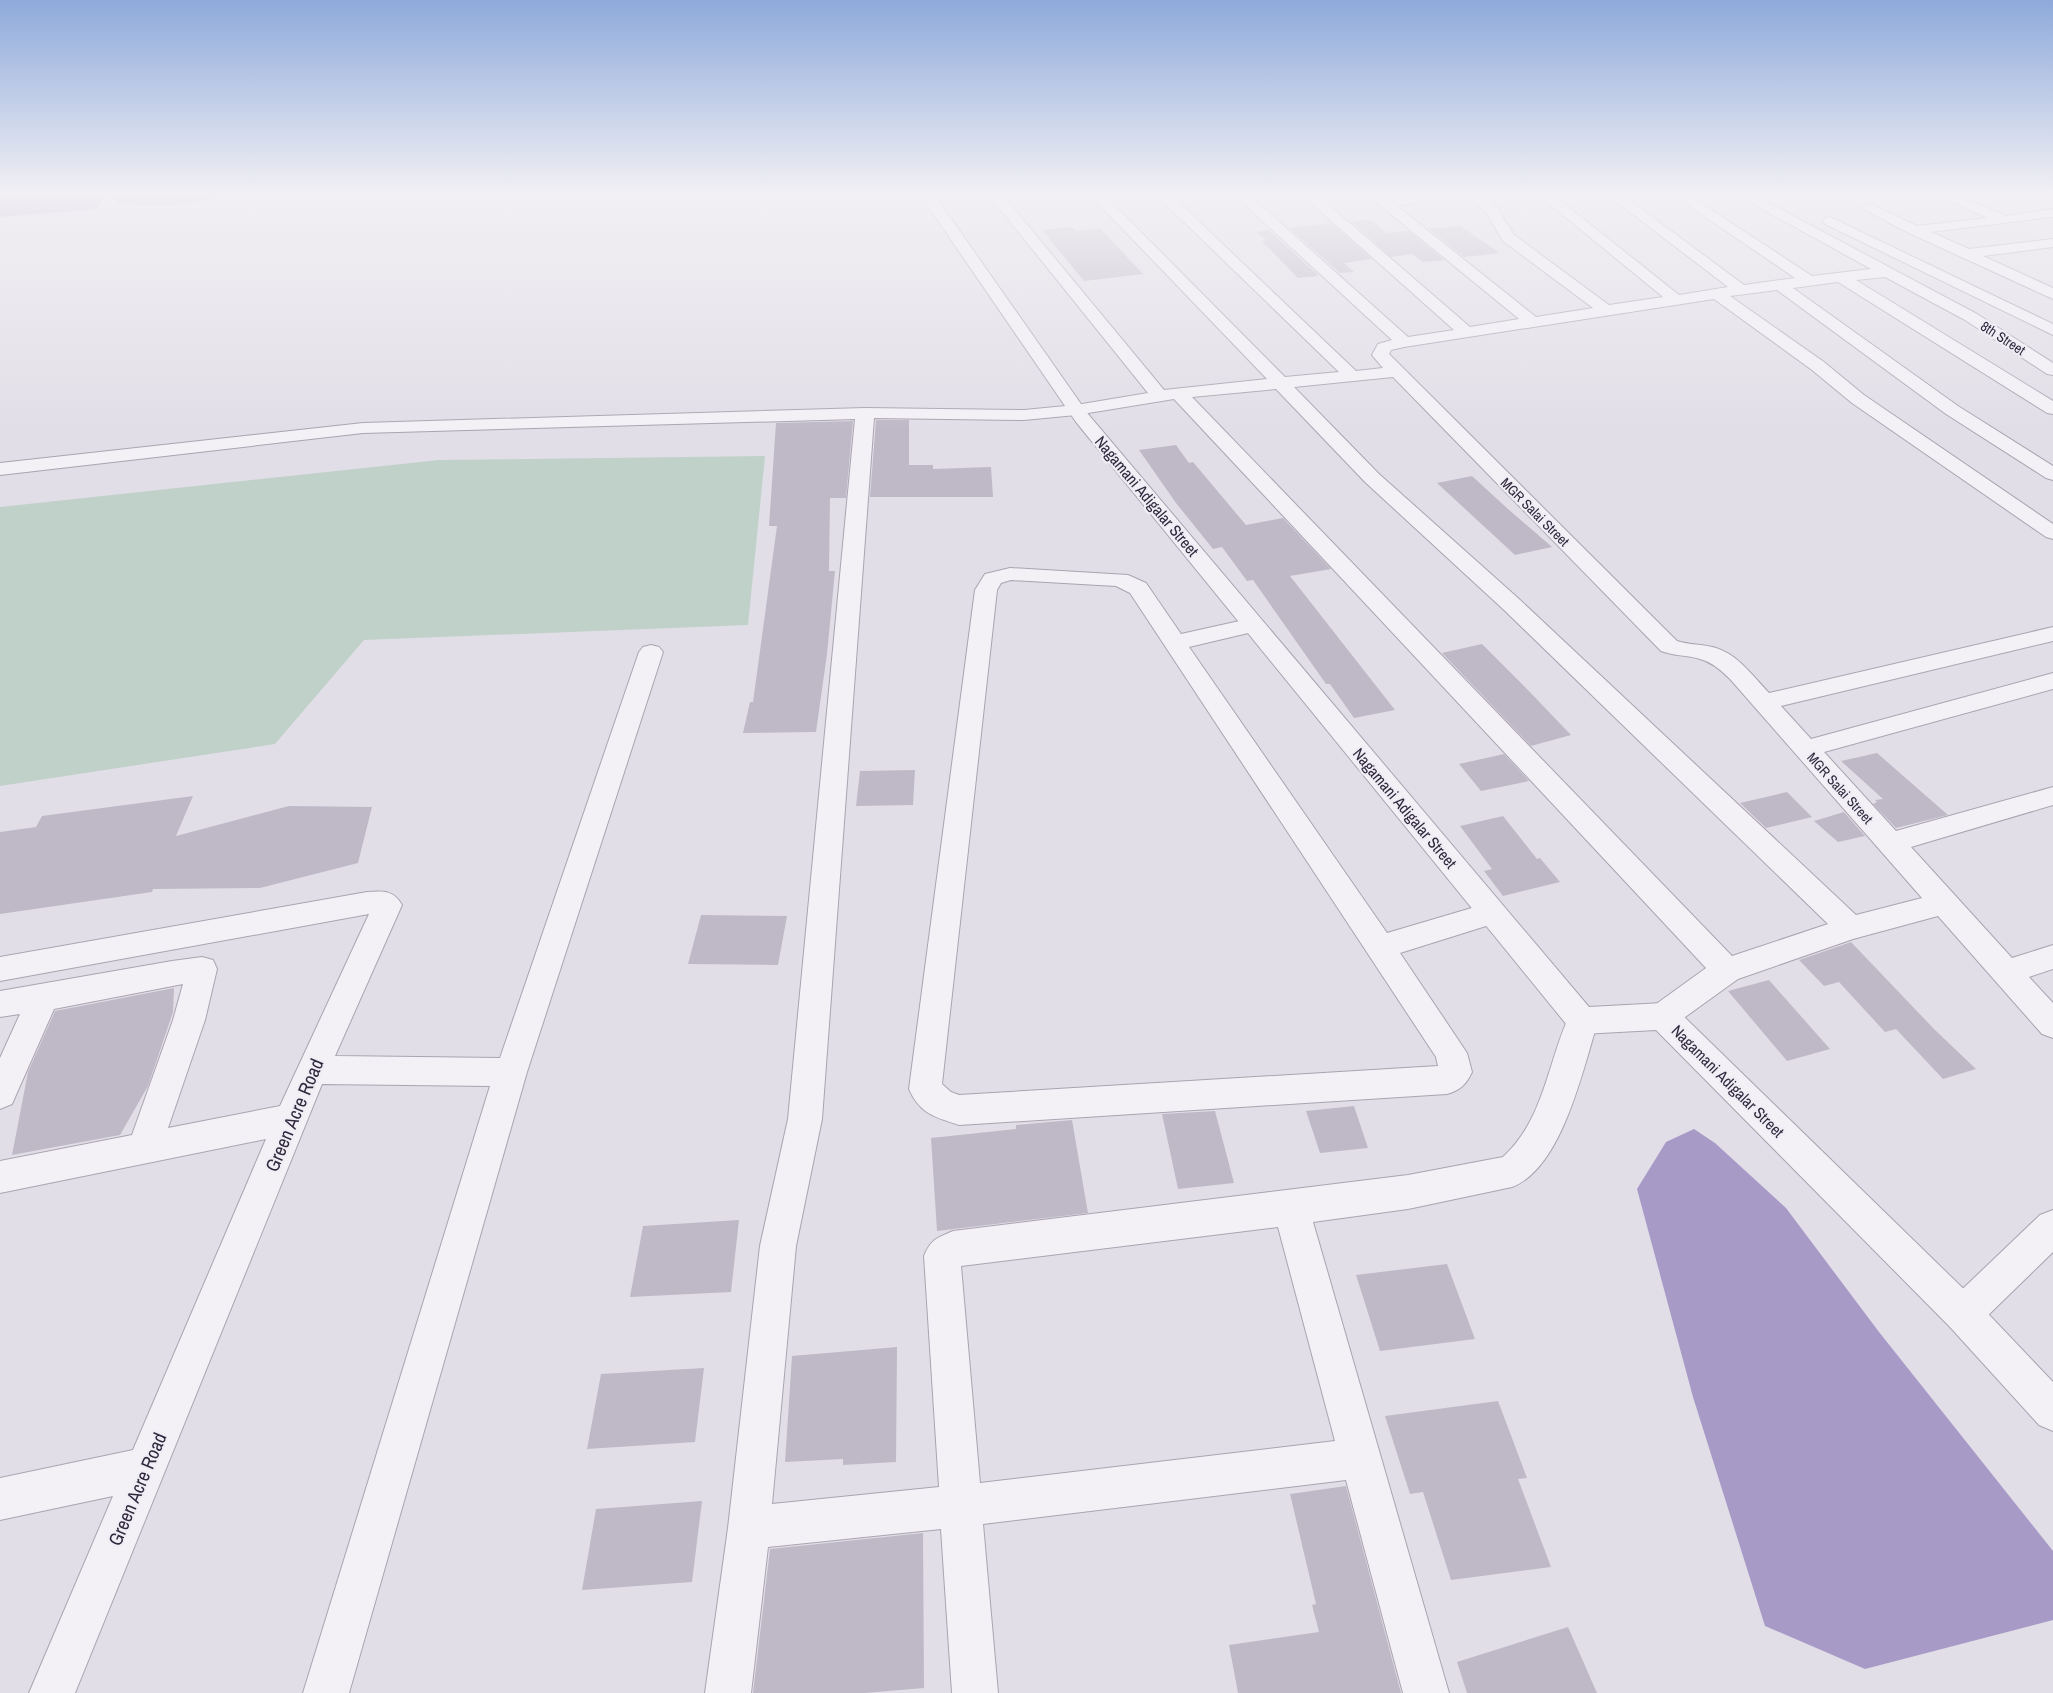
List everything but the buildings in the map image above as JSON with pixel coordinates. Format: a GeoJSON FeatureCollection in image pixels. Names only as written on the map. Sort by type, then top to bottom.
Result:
{"type":"FeatureCollection","features":[{"type":"Feature","properties":{"kind":"street","name":"Nagamani Adigalar Street"},"geometry":{"type":"LineString","coordinates":[[981,272],[1076,410],[1582,1021],[1663,1016],[1962,1314],[2053,1411]]}},
{"type":"Feature","properties":{"kind":"street"},"geometry":{"type":"LineString","coordinates":[[1062,272],[1168,394],[1727,970]]}},
{"type":"Feature","properties":{"kind":"street"},"geometry":{"type":"LineString","coordinates":[[1174,272],[1372,478],[1510,604],[1851,928]]}},
{"type":"Feature","properties":{"kind":"street"},"geometry":{"type":"LineString","coordinates":[[1243,272],[1350,374]]}},
{"type":"Feature","properties":{"kind":"street"},"geometry":{"type":"LineString","coordinates":[[1326,272],[1404,342]]}},
{"type":"Feature","properties":{"kind":"street"},"geometry":{"type":"LineString","coordinates":[[1397,272],[1467,333]]}},
{"type":"Feature","properties":{"kind":"street"},"geometry":{"type":"LineString","coordinates":[[1471,272],[1531,320]]}},
{"type":"Feature","properties":{"kind":"street"},"geometry":{"type":"LineString","coordinates":[[1554,272],[1606,310]]}},
{"type":"Feature","properties":{"kind":"street"},"geometry":{"type":"LineString","coordinates":[[1642,272],[1674,298]]}},
{"type":"Feature","properties":{"kind":"street"},"geometry":{"type":"LineString","coordinates":[[1717,272],[1740,289]]}},
{"type":"Feature","properties":{"kind":"street"},"geometry":{"type":"LineString","coordinates":[[1796,272],[1809,281]]}},
{"type":"Feature","properties":{"kind":"street","name":"MGR Salai Street"},"geometry":{"type":"LineString","coordinates":[[1886,272],[1740,289],[1531,320],[1467,333],[1404,342],[1384,347],[1380,355],[1669,646],[1681,651],[1706,652],[1721,658],[1764,702],[2053,1024]]}},
{"type":"Feature","properties":{"kind":"street","name":"8th Street"},"geometry":{"type":"LineString","coordinates":[[1886,272],[1971,317],[2053,370]]}},
{"type":"Feature","properties":{"kind":"street"},"geometry":{"type":"LineString","coordinates":[[1934,272],[2053,330]]}},
{"type":"Feature","properties":{"kind":"street"},"geometry":{"type":"LineString","coordinates":[[2005,272],[2053,294]]}},
{"type":"Feature","properties":{"kind":"street"},"geometry":{"type":"LineString","coordinates":[[1841,277],[2053,409]]}},
{"type":"Feature","properties":{"kind":"street"},"geometry":{"type":"LineString","coordinates":[[2029,283],[2053,280]]}},
{"type":"Feature","properties":{"kind":"street"},"geometry":{"type":"LineString","coordinates":[[1780,285],[1952,410],[2053,474]]}},
{"type":"Feature","properties":{"kind":"street"},"geometry":{"type":"LineString","coordinates":[[1716,293],[1818,366],[1858,399],[2053,533]]}},
{"type":"Feature","properties":{"kind":"street"},"geometry":{"type":"LineString","coordinates":[[0,469],[363,428],[865,413],[1024,415],[1076,410],[1168,394],[1350,374],[1395,372]]}},
{"type":"Feature","properties":{"kind":"street"},"geometry":{"type":"LineString","coordinates":[[728,1693],[749,1528],[778,1246],[805,1119],[865,413]]}},
{"type":"Feature","properties":{"kind":"street"},"geometry":{"type":"LineString","coordinates":[[1010,574],[1120,580],[1138,588],[1174,643],[1451,1053],[1456,1072],[1447,1080],[959,1110],[940,1104],[925,1089],[986,590],[993,579],[1010,574]]}},
{"type":"Feature","properties":{"kind":"street"},"geometry":{"type":"LineString","coordinates":[[1174,643],[1254,625]]}},
{"type":"Feature","properties":{"kind":"street"},"geometry":{"type":"LineString","coordinates":[[1764,702],[2053,634]]}},
{"type":"Feature","properties":{"kind":"street"},"geometry":{"type":"LineString","coordinates":[[326,1693],[511,1072],[651,652]]}},
{"type":"Feature","properties":{"kind":"street"},"geometry":{"type":"LineString","coordinates":[[1805,749],[2053,681]]}},
{"type":"Feature","properties":{"kind":"street"},"geometry":{"type":"LineString","coordinates":[[1891,843],[2053,796]]}},
{"type":"Feature","properties":{"kind":"street","name":"Green Acre Road"},"geometry":{"type":"LineString","coordinates":[[0,969],[367,903],[384,902],[388,905],[388,910],[312,1070],[291,1119],[52,1693]]}},
{"type":"Feature","properties":{"kind":"street"},"geometry":{"type":"LineString","coordinates":[[1663,1016],[1727,970],[1851,928],[1945,903]]}},
{"type":"Feature","properties":{"kind":"street"},"geometry":{"type":"LineString","coordinates":[[1381,947],[1492,912]]}},
{"type":"Feature","properties":{"kind":"street"},"geometry":{"type":"LineString","coordinates":[[2007,972],[2053,957]]}},
{"type":"Feature","properties":{"kind":"street"},"geometry":{"type":"LineString","coordinates":[[0,1004],[202,969],[189,1020],[144,1149]]}},
{"type":"Feature","properties":{"kind":"street"},"geometry":{"type":"LineString","coordinates":[[0,1094],[43,998]]}},
{"type":"Feature","properties":{"kind":"street"},"geometry":{"type":"LineString","coordinates":[[974,1693],[942,1256],[953,1249],[1408,1192],[1512,1171],[1522,1164],[1541,1136],[1582,1021]]}},
{"type":"Feature","properties":{"kind":"street"},"geometry":{"type":"LineString","coordinates":[[312,1070],[511,1072]]}},
{"type":"Feature","properties":{"kind":"street"},"geometry":{"type":"LineString","coordinates":[[0,1178],[291,1119]]}},
{"type":"Feature","properties":{"kind":"street"},"geometry":{"type":"LineString","coordinates":[[1291,1208],[1426,1693]]}},
{"type":"Feature","properties":{"kind":"street"},"geometry":{"type":"LineString","coordinates":[[1962,1314],[2053,1227]]}},
{"type":"Feature","properties":{"kind":"street"},"geometry":{"type":"LineString","coordinates":[[749,1528],[960,1506],[1361,1458]]}},
{"type":"Feature","properties":{"kind":"street"},"geometry":{"type":"LineString","coordinates":[[0,1500],[146,1468]]}},
{"type":"Feature","properties":{"kind":"shaded area"},"geometry":{"type":"Polygon","coordinates":[[[765,456],[748,625],[364,640],[275,744],[0,786],[0,507],[439,460],[765,456]]]}},
{"type":"Feature","properties":{"kind":"shaded area"},"geometry":{"type":"Polygon","coordinates":[[[1694,1129],[1715,1143],[1786,1208],[1879,1332],[2053,1551],[2053,1620],[1865,1669],[1765,1626],[1693,1397],[1637,1189],[1666,1142],[1694,1129]]]}}]}
